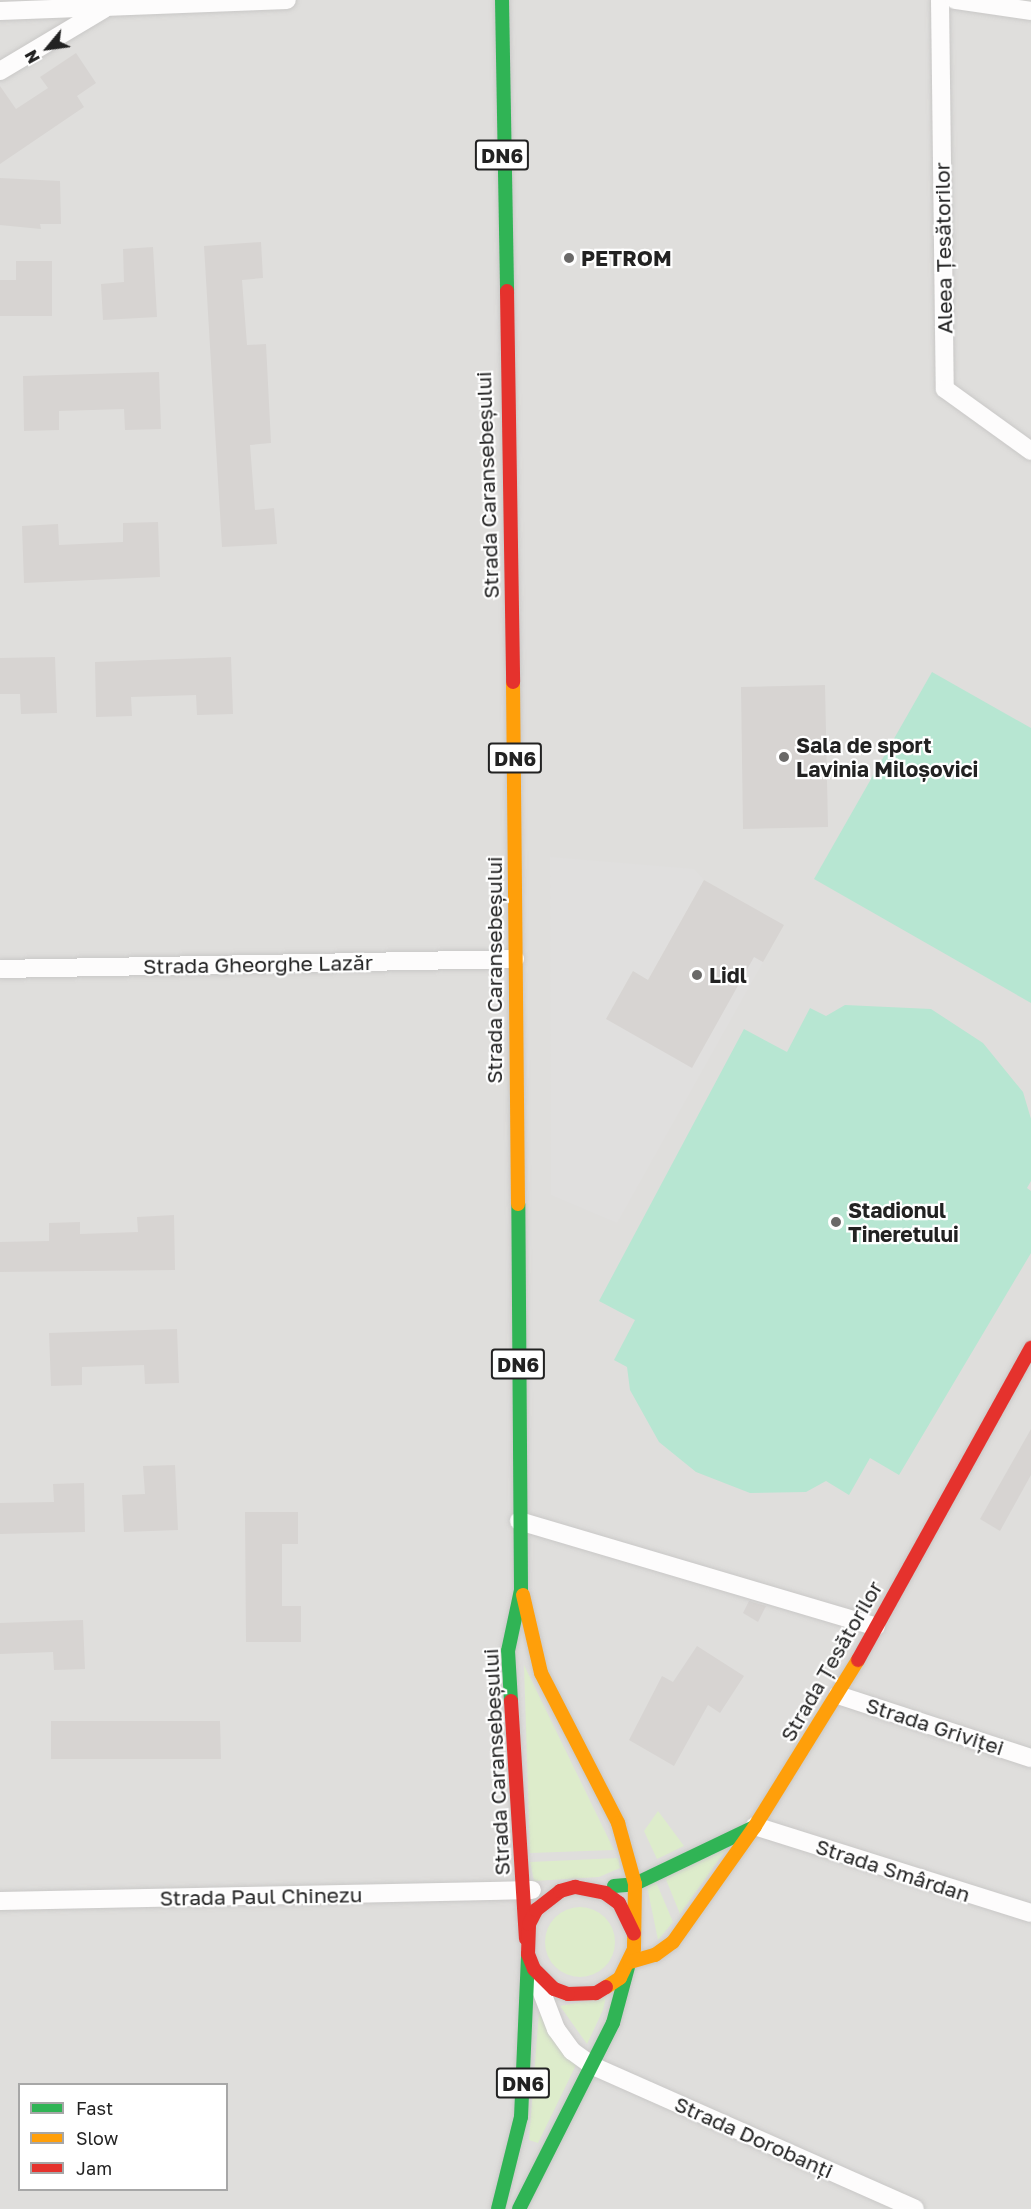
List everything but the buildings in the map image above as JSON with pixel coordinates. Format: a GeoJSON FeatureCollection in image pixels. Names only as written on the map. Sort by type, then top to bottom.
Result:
{"type":"FeatureCollection","features":[{"type":"Feature","properties":{"kind":"main road","name":"Strada Caransebeșului"},"geometry":{"type":"LineString","coordinates":[[502,0],[521,1590],[508,1651],[526,1939]]}},
{"type":"Feature","properties":{"kind":"main road","name":"Strada Țesătorilor"},"geometry":{"type":"LineString","coordinates":[[629,1964],[655,1956],[673,1942],[755,1826],[838,1695],[1031,1348]]}},
{"type":"Feature","properties":{"kind":"main road","name":"DN6"},"geometry":{"type":"LineString","coordinates":[[521,1590],[541,1673],[618,1823],[635,1884],[634,1934]]}},
{"type":"Feature","properties":{"kind":"main road"},"geometry":{"type":"LineString","coordinates":[[581,1888],[619,1903],[634,1934],[629,1964],[609,1987],[582,1996],[554,1989],[531,1962],[526,1939],[529,1924],[546,1899],[581,1888],[635,1884],[755,1826]]}},
{"type":"Feature","properties":{"kind":"main road","name":"DN6"},"geometry":{"type":"LineString","coordinates":[[498,2209],[521,2117],[531,1962]]}},
{"type":"Feature","properties":{"kind":"main road","name":"DN6"},"geometry":{"type":"LineString","coordinates":[[519,2209],[613,2023],[629,1964]]}},
{"type":"Feature","properties":{"kind":"street"},"geometry":{"type":"LineString","coordinates":[[0,10],[287,0]]}},
{"type":"Feature","properties":{"kind":"street","name":"Aleea Țesătorilor"},"geometry":{"type":"LineString","coordinates":[[940,0],[945,389],[1031,451]]}},
{"type":"Feature","properties":{"kind":"street"},"geometry":{"type":"LineString","coordinates":[[955,0],[1031,11]]}},
{"type":"Feature","properties":{"kind":"street"},"geometry":{"type":"LineString","coordinates":[[0,70],[105,8]]}},
{"type":"Feature","properties":{"kind":"street","name":"Strada Gheorghe Lazăr"},"geometry":{"type":"LineString","coordinates":[[0,969],[515,958]]}},
{"type":"Feature","properties":{"kind":"street"},"geometry":{"type":"LineString","coordinates":[[519,1521],[876,1627]]}},
{"type":"Feature","properties":{"kind":"street","name":"Strada Griviței"},"geometry":{"type":"LineString","coordinates":[[838,1695],[1031,1758]]}},
{"type":"Feature","properties":{"kind":"street","name":"Strada Smârdan"},"geometry":{"type":"LineString","coordinates":[[755,1826],[1031,1914]]}},
{"type":"Feature","properties":{"kind":"street","name":"Strada Paul Chinezu"},"geometry":{"type":"LineString","coordinates":[[0,1901],[581,1888]]}},
{"type":"Feature","properties":{"kind":"street","name":"Strada Dorobanți"},"geometry":{"type":"LineString","coordinates":[[531,1962],[541,2001],[556,2029],[572,2051],[593,2066],[915,2209]]}},
{"type":"Feature","properties":{"kind":"shaded area"},"geometry":{"type":"Polygon","coordinates":[[[0,0],[1031,0],[1031,2209],[0,2209],[0,0]]]}},
{"type":"Feature","properties":{"kind":"shaded area"},"geometry":{"type":"Polygon","coordinates":[[[550,857],[694,869],[704,880],[648,980],[633,971],[606,1019],[754,957],[763,962],[617,1223],[551,1195],[550,857]]]}},
{"type":"Feature","properties":{"kind":"green space"},"geometry":{"type":"Polygon","coordinates":[[[932,672],[1031,728],[1031,1003],[814,879],[932,672]]]}},
{"type":"Feature","properties":{"kind":"green space","name":"Stadionul Tineretului"},"geometry":{"type":"Polygon","coordinates":[[[845,1005],[931,1009],[983,1043],[1023,1092],[1031,1119],[1031,1181],[1027,1188],[1031,1191],[1031,1253],[899,1475],[870,1458],[849,1495],[826,1481],[806,1492],[750,1493],[696,1472],[659,1442],[630,1390],[627,1367],[614,1360],[635,1320],[599,1301],[744,1029],[787,1052],[810,1008],[826,1016],[845,1005]]]}},
{"type":"Feature","properties":{"kind":"green space"},"geometry":{"type":"Polygon","coordinates":[[[524,1665],[614,1850],[530,1853],[524,1665]]]}},
{"type":"Feature","properties":{"kind":"green space"},"geometry":{"type":"Polygon","coordinates":[[[658,1811],[684,1846],[657,1859],[644,1831],[658,1811]]]}},
{"type":"Feature","properties":{"kind":"green space"},"geometry":{"type":"Polygon","coordinates":[[[730,1844],[680,1914],[665,1877],[730,1844]]]}},
{"type":"Feature","properties":{"kind":"green space"},"geometry":{"type":"Polygon","coordinates":[[[618,1858],[620,1868],[599,1877],[534,1881],[530,1862],[618,1858]]]}},
{"type":"Feature","properties":{"kind":"green space"},"geometry":{"type":"Polygon","coordinates":[[[656,1882],[673,1922],[658,1940],[647,1886],[656,1882]]]}},
{"type":"Feature","properties":{"kind":"green space"},"geometry":{"type":"Polygon","coordinates":[[[580,1907],[593,1910],[605,1917],[612,1929],[615,1942],[612,1955],[605,1967],[593,1974],[580,1977],[567,1974],[555,1967],[548,1955],[545,1942],[548,1929],[555,1917],[567,1910],[580,1907]]]}},
{"type":"Feature","properties":{"kind":"green space"},"geometry":{"type":"Polygon","coordinates":[[[606,1997],[603,2010],[587,2044],[560,2006],[606,1997]]]}},
{"type":"Feature","properties":{"kind":"green space"},"geometry":{"type":"Polygon","coordinates":[[[539,2012],[553,2040],[576,2065],[538,2143],[529,2140],[539,2012]]]}},
{"type":"Feature","properties":{"kind":"traffic: fast"},"geometry":{"type":"LineString","coordinates":[[502,0],[507,291]]}},
{"type":"Feature","properties":{"kind":"traffic: fast"},"geometry":{"type":"LineString","coordinates":[[511,1701],[508,1651],[521,1590],[518,1204]]}},
{"type":"Feature","properties":{"kind":"traffic: fast"},"geometry":{"type":"LineString","coordinates":[[614,1886],[635,1884],[754,1827]]}},
{"type":"Feature","properties":{"kind":"traffic: fast"},"geometry":{"type":"LineString","coordinates":[[498,2209],[521,2117],[528,1954]]}},
{"type":"Feature","properties":{"kind":"traffic: fast"},"geometry":{"type":"LineString","coordinates":[[519,2209],[613,2023],[628,1967]]}},
{"type":"Feature","properties":{"kind":"traffic: slow"},"geometry":{"type":"LineString","coordinates":[[513,682],[518,1204]]}},
{"type":"Feature","properties":{"kind":"traffic: slow"},"geometry":{"type":"LineString","coordinates":[[523,1595],[541,1673],[618,1823],[635,1884],[634,1949],[620,1978],[606,1987]]}},
{"type":"Feature","properties":{"kind":"traffic: slow"},"geometry":{"type":"LineString","coordinates":[[630,1962],[655,1955],[673,1942],[755,1826],[858,1660]]}},
{"type":"Feature","properties":{"kind":"traffic: jam"},"geometry":{"type":"LineString","coordinates":[[507,291],[513,682]]}},
{"type":"Feature","properties":{"kind":"traffic: jam"},"geometry":{"type":"LineString","coordinates":[[858,1660],[1031,1348]]}},
{"type":"Feature","properties":{"kind":"traffic: jam"},"geometry":{"type":"LineString","coordinates":[[511,1701],[526,1939]]}},
{"type":"Feature","properties":{"kind":"traffic: jam"},"geometry":{"type":"LineString","coordinates":[[606,1987],[596,1993],[568,1994],[554,1989],[534,1969],[528,1954],[529,1924],[536,1910],[560,1891],[575,1887],[605,1893],[619,1903],[634,1934]]}},
{"type":"Feature","properties":{"kind":"place","name":"PETROM"},"geometry":{"type":"Point","coordinates":[569,258]}},
{"type":"Feature","properties":{"kind":"place","name":"Sala de sport Lavinia Miloșovici"},"geometry":{"type":"Point","coordinates":[784,757]}},
{"type":"Feature","properties":{"kind":"place","name":"Lidl"},"geometry":{"type":"Point","coordinates":[697,975]}},
{"type":"Feature","properties":{"kind":"place","name":"Stadionul Tineretului"},"geometry":{"type":"Point","coordinates":[836,1222]}}]}
